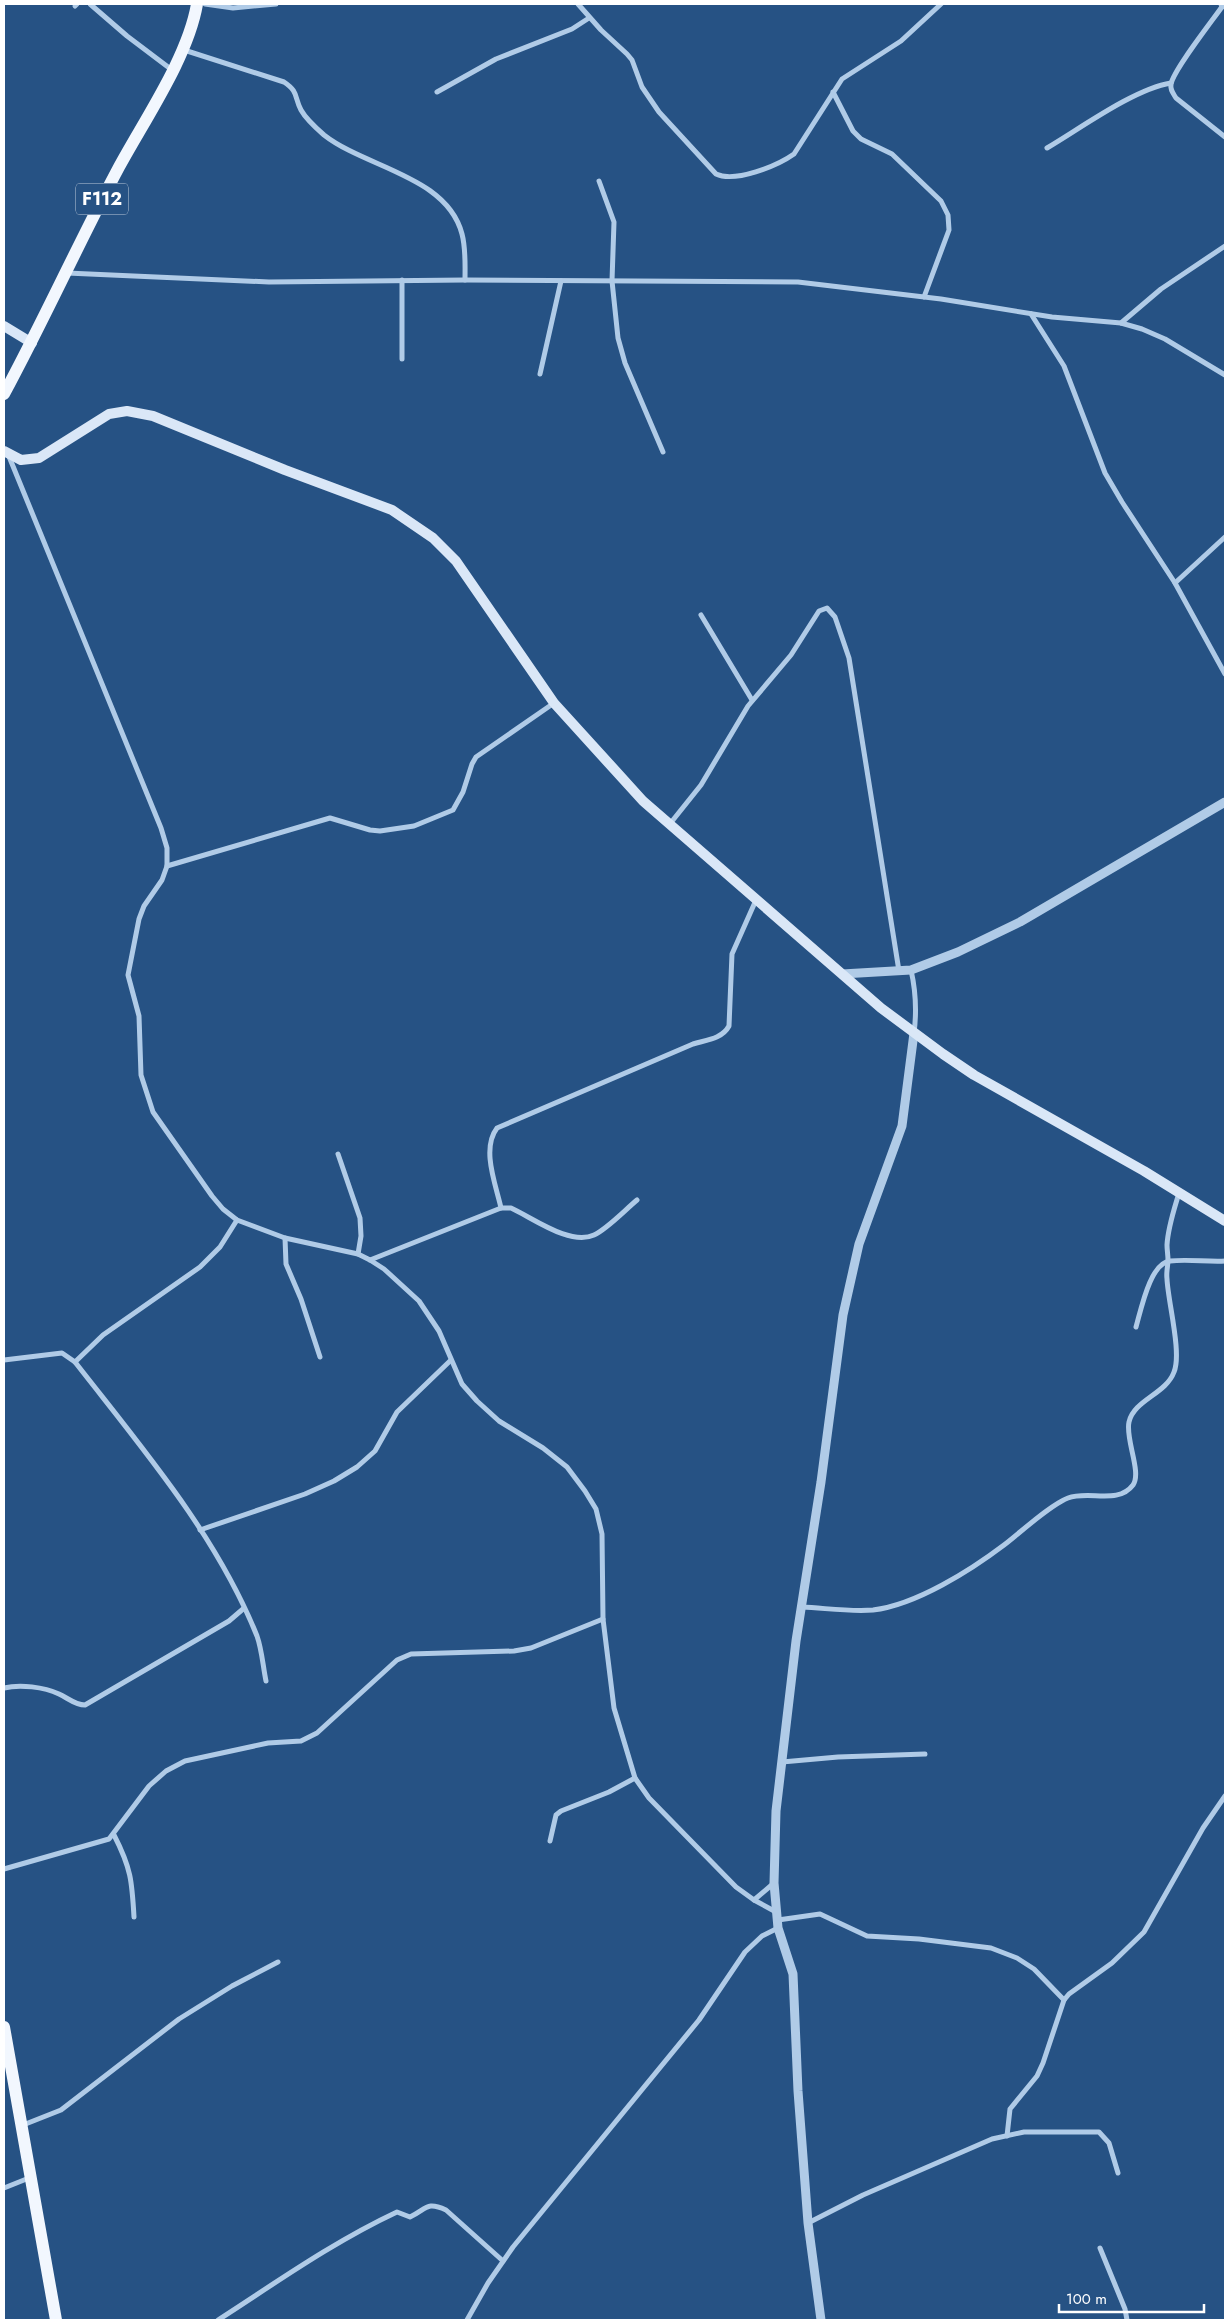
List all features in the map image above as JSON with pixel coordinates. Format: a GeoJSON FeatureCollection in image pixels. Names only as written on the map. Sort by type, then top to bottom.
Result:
{"type":"FeatureCollection","features":[{"type":"Feature","properties":{"kind":"main road","name":"F112"},"geometry":{"type":"LineString","coordinates":[[4,394],[32,343],[65,273],[172,70],[194,19],[197,4]]}},
{"type":"Feature","properties":{"kind":"main road"},"geometry":{"type":"LineString","coordinates":[[4,326],[32,343]]}},
{"type":"Feature","properties":{"kind":"main road"},"geometry":{"type":"LineString","coordinates":[[6,452],[21,460],[39,458],[109,414],[127,411],[153,416],[285,470],[392,510],[433,538],[456,561],[554,703],[668,826],[914,1033],[974,1075],[1180,1193],[1225,1221]]}},
{"type":"Feature","properties":{"kind":"main road"},"geometry":{"type":"LineString","coordinates":[[4,2027],[29,2178],[56,2320]]}},
{"type":"Feature","properties":{"kind":"street"},"geometry":{"type":"LineString","coordinates":[[90,4],[127,36],[172,70]]}},
{"type":"Feature","properties":{"kind":"street"},"geometry":{"type":"LineString","coordinates":[[205,4],[233,8],[276,4]]}},
{"type":"Feature","properties":{"kind":"street"},"geometry":{"type":"LineString","coordinates":[[578,4],[589,18],[632,60],[642,87],[659,112],[716,174],[724,178],[743,175],[786,160],[794,154],[842,79],[850,72],[901,41],[941,4]]}},
{"type":"Feature","properties":{"kind":"street"},"geometry":{"type":"LineString","coordinates":[[1224,4],[1171,83],[1171,90],[1176,98],[1225,137]]}},
{"type":"Feature","properties":{"kind":"street"},"geometry":{"type":"LineString","coordinates":[[437,92],[496,59],[572,30],[589,18]]}},
{"type":"Feature","properties":{"kind":"street"},"geometry":{"type":"LineString","coordinates":[[182,49],[284,82],[296,91],[300,109],[307,119],[335,142],[357,156],[427,187],[442,201],[462,232],[465,280]]}},
{"type":"Feature","properties":{"kind":"street"},"geometry":{"type":"LineString","coordinates":[[1047,148],[1138,94],[1154,86],[1171,83]]}},
{"type":"Feature","properties":{"kind":"street"},"geometry":{"type":"LineString","coordinates":[[834,92],[853,131],[861,139],[892,154],[941,201],[948,215],[949,230],[924,297]]}},
{"type":"Feature","properties":{"kind":"street"},"geometry":{"type":"LineString","coordinates":[[600,181],[614,222],[612,281],[616,330],[625,363],[663,452]]}},
{"type":"Feature","properties":{"kind":"street"},"geometry":{"type":"LineString","coordinates":[[1121,323],[1161,289],[1225,246]]}},
{"type":"Feature","properties":{"kind":"street"},"geometry":{"type":"LineString","coordinates":[[65,273],[269,282],[402,280],[798,282],[924,297],[1031,314],[1121,323],[1142,329],[1165,339],[1218,373],[1225,380]]}},
{"type":"Feature","properties":{"kind":"street"},"geometry":{"type":"LineString","coordinates":[[402,280],[402,359]]}},
{"type":"Feature","properties":{"kind":"street"},"geometry":{"type":"LineString","coordinates":[[540,374],[561,281]]}},
{"type":"Feature","properties":{"kind":"street"},"geometry":{"type":"LineString","coordinates":[[1031,314],[1064,366],[1106,473],[1122,502],[1175,583],[1225,674]]}},
{"type":"Feature","properties":{"kind":"street"},"geometry":{"type":"LineString","coordinates":[[1218,373],[1225,375]]}},
{"type":"Feature","properties":{"kind":"street"},"geometry":{"type":"LineString","coordinates":[[6,452],[161,828],[167,848],[168,866],[162,880],[144,906],[139,918],[128,976],[138,1016],[141,1075],[153,1112],[212,1196],[223,1209],[237,1220],[285,1238],[358,1254],[384,1269],[419,1301],[439,1331],[462,1384],[477,1401],[499,1421],[543,1448],[567,1467],[596,1509],[602,1534],[603,1619],[614,1708],[635,1778],[649,1798],[736,1887],[778,1920]]}},
{"type":"Feature","properties":{"kind":"street"},"geometry":{"type":"LineString","coordinates":[[1175,583],[1225,538]]}},
{"type":"Feature","properties":{"kind":"street"},"geometry":{"type":"LineString","coordinates":[[668,826],[701,785],[752,700],[791,655],[819,612],[827,608],[835,617],[849,658],[899,971]]}},
{"type":"Feature","properties":{"kind":"street"},"geometry":{"type":"LineString","coordinates":[[701,615],[752,700]]}},
{"type":"Feature","properties":{"kind":"street"},"geometry":{"type":"LineString","coordinates":[[168,866],[330,818],[370,830],[380,831],[414,826],[444,815],[458,804],[476,757],[554,703]]}},
{"type":"Feature","properties":{"kind":"street"},"geometry":{"type":"LineString","coordinates":[[842,974],[911,970],[958,952],[1020,922],[1225,802]]}},
{"type":"Feature","properties":{"kind":"street"},"geometry":{"type":"LineString","coordinates":[[501,1208],[490,1156],[492,1135],[497,1128],[693,1044],[718,1037],[726,1032],[729,1026],[732,954],[756,900]]}},
{"type":"Feature","properties":{"kind":"street"},"geometry":{"type":"LineString","coordinates":[[821,2320],[808,2222],[798,2092],[793,1974],[778,1920],[774,1883],[776,1810],[843,1315],[859,1244],[902,1126],[917,1013],[916,992],[911,970]]}},
{"type":"Feature","properties":{"kind":"street"},"geometry":{"type":"LineString","coordinates":[[338,1154],[360,1218],[361,1236],[358,1254]]}},
{"type":"Feature","properties":{"kind":"street"},"geometry":{"type":"LineString","coordinates":[[802,1607],[872,1610],[895,1606],[967,1571],[1069,1498],[1096,1495],[1111,1497],[1124,1492],[1134,1484],[1136,1472],[1128,1430],[1130,1419],[1135,1410],[1170,1381],[1175,1372],[1176,1358],[1166,1277],[1170,1224],[1180,1193]]}},
{"type":"Feature","properties":{"kind":"street"},"geometry":{"type":"LineString","coordinates":[[370,1260],[501,1208],[511,1208],[575,1238],[595,1235],[636,1200]]}},
{"type":"Feature","properties":{"kind":"street"},"geometry":{"type":"LineString","coordinates":[[75,1362],[117,1324],[200,1266],[220,1246],[237,1220]]}},
{"type":"Feature","properties":{"kind":"street"},"geometry":{"type":"LineString","coordinates":[[285,1238],[286,1264],[301,1299],[320,1357]]}},
{"type":"Feature","properties":{"kind":"street"},"geometry":{"type":"LineString","coordinates":[[1136,1327],[1153,1274],[1158,1265],[1168,1260],[1225,1261]]}},
{"type":"Feature","properties":{"kind":"street"},"geometry":{"type":"LineString","coordinates":[[4,1360],[62,1353],[75,1362],[185,1504],[225,1571],[244,1609],[257,1638],[266,1681]]}},
{"type":"Feature","properties":{"kind":"street"},"geometry":{"type":"LineString","coordinates":[[200,1530],[305,1494],[357,1467],[375,1451],[397,1412],[451,1360]]}},
{"type":"Feature","properties":{"kind":"street"},"geometry":{"type":"LineString","coordinates":[[4,1688],[14,1686],[53,1691],[79,1705],[85,1706],[229,1621],[244,1609]]}},
{"type":"Feature","properties":{"kind":"street"},"geometry":{"type":"LineString","coordinates":[[4,1869],[109,1840],[149,1786],[166,1771],[184,1761],[268,1743],[301,1741],[317,1733],[397,1660],[411,1654],[514,1651],[531,1648],[603,1619]]}},
{"type":"Feature","properties":{"kind":"street"},"geometry":{"type":"LineString","coordinates":[[782,1762],[838,1757],[925,1754]]}},
{"type":"Feature","properties":{"kind":"street"},"geometry":{"type":"LineString","coordinates":[[550,1841],[556,1815],[609,1792],[635,1778]]}},
{"type":"Feature","properties":{"kind":"street"},"geometry":{"type":"LineString","coordinates":[[1006,2136],[1010,2109],[1037,2076],[1043,2064],[1064,2000],[1069,1994],[1112,1963],[1144,1932],[1203,1828],[1225,1796]]}},
{"type":"Feature","properties":{"kind":"street"},"geometry":{"type":"LineString","coordinates":[[114,1835],[128,1862],[133,1885],[134,1917]]}},
{"type":"Feature","properties":{"kind":"street"},"geometry":{"type":"LineString","coordinates":[[754,1900],[774,1883]]}},
{"type":"Feature","properties":{"kind":"street"},"geometry":{"type":"LineString","coordinates":[[467,2320],[503,2261],[560,2187],[660,2070],[699,2020],[745,1952],[778,1920],[820,1914],[868,1936],[920,1939],[991,1948],[1017,1958],[1034,1969],[1064,2000]]}},
{"type":"Feature","properties":{"kind":"street"},"geometry":{"type":"LineString","coordinates":[[20,2126],[61,2110],[179,2018],[232,1986],[278,1962]]}},
{"type":"Feature","properties":{"kind":"street"},"geometry":{"type":"LineString","coordinates":[[808,2222],[863,2194],[992,2139],[1024,2132],[1099,2132],[1109,2143],[1118,2173]]}},
{"type":"Feature","properties":{"kind":"street"},"geometry":{"type":"LineString","coordinates":[[4,2188],[29,2178]]}},
{"type":"Feature","properties":{"kind":"street"},"geometry":{"type":"LineString","coordinates":[[218,2320],[310,2259],[350,2236],[397,2212],[410,2216],[425,2206],[435,2205],[446,2210],[503,2261]]}},
{"type":"Feature","properties":{"kind":"street"},"geometry":{"type":"LineString","coordinates":[[1100,2248],[1125,2309],[1127,2320]]}}]}
